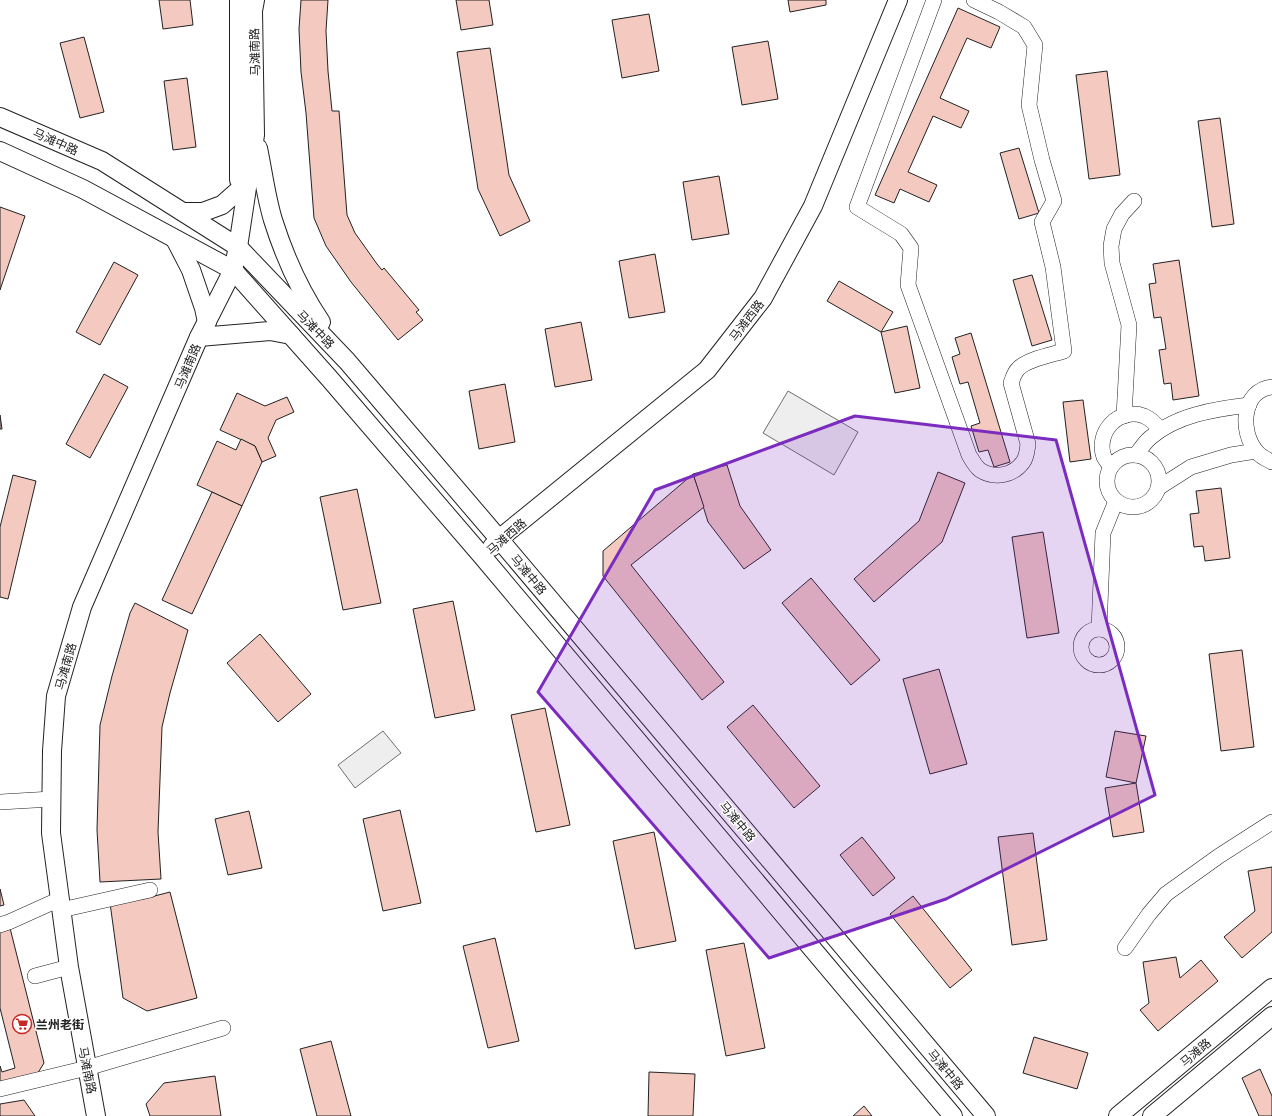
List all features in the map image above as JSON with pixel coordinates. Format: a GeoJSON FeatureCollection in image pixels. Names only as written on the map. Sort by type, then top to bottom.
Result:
{"type":"FeatureCollection","features":[{"type":"Feature","properties":{"kind":"main road","name":"马滩南路"},"geometry":{"type":"LineString","coordinates":[[238,247],[240,0]]}},
{"type":"Feature","properties":{"kind":"main road","name":"马滩南路"},"geometry":{"type":"LineString","coordinates":[[96,1116],[69,967],[52,833],[52,750],[56,696],[82,607],[203,330],[233,270],[238,247],[255,135],[254,0]]}},
{"type":"Feature","properties":{"kind":"main road","name":"马滩西路"},"geometry":{"type":"LineString","coordinates":[[482,556],[499,539],[707,370],[763,298],[813,206],[898,0]]}},
{"type":"Feature","properties":{"kind":"main road","name":"马滩中路"},"geometry":{"type":"LineString","coordinates":[[0,117],[102,161],[238,247],[347,361],[986,1116]]}},
{"type":"Feature","properties":{"kind":"main road"},"geometry":{"type":"LineString","coordinates":[[255,135],[273,219],[291,267],[309,304],[347,361]]}},
{"type":"Feature","properties":{"kind":"main road","name":"马滩中路"},"geometry":{"type":"LineString","coordinates":[[0,151],[83,189],[233,270],[330,378],[482,556],[953,1116]]}},
{"type":"Feature","properties":{"kind":"main road"},"geometry":{"type":"LineString","coordinates":[[184,212],[203,212],[222,205],[239,190]]}},
{"type":"Feature","properties":{"kind":"main road"},"geometry":{"type":"LineString","coordinates":[[175,239],[191,270],[204,308],[203,330],[228,334],[270,331],[291,335]]}},
{"type":"Feature","properties":{"kind":"main road","name":"马滩路"},"geometry":{"type":"LineString","coordinates":[[1118,1116],[1272,988]]}},
{"type":"Feature","properties":{"kind":"main road","name":"马滩路"},"geometry":{"type":"LineString","coordinates":[[1152,1116],[1272,1016]]}},
{"type":"Feature","properties":{"kind":"street"},"geometry":{"type":"LineString","coordinates":[[934,0],[857,207],[901,234],[911,248],[908,284],[969,455],[973,463],[980,470],[989,474],[998,475],[1008,474],[1016,469],[1023,462],[1028,449],[1028,444],[1011,384],[1013,376],[1024,364],[1064,351],[1053,267],[1042,222],[1054,201],[1029,106],[1035,45],[1024,27],[999,12],[974,0]]}},
{"type":"Feature","properties":{"kind":"street"},"geometry":{"type":"LineString","coordinates":[[1124,416],[1130,325],[1112,264],[1111,246],[1114,229],[1122,214],[1134,201]]}},
{"type":"Feature","properties":{"kind":"street"},"geometry":{"type":"LineString","coordinates":[[1272,386],[1263,388],[1257,392],[1252,398],[1246,417],[1246,429],[1249,441],[1263,458],[1272,462]]}},
{"type":"Feature","properties":{"kind":"street"},"geometry":{"type":"LineString","coordinates":[[1136,455],[1149,439],[1165,426],[1185,418],[1222,409],[1249,405]]}},
{"type":"Feature","properties":{"kind":"street"},"geometry":{"type":"LineString","coordinates":[[1111,467],[1104,458],[1102,448],[1103,438],[1107,428],[1114,420],[1134,414],[1144,416],[1154,422],[1160,430]]}},
{"type":"Feature","properties":{"kind":"street"},"geometry":{"type":"LineString","coordinates":[[1158,488],[1191,467],[1231,455],[1256,451]]}},
{"type":"Feature","properties":{"kind":"street"},"geometry":{"type":"LineString","coordinates":[[1136,455],[1143,457],[1154,466],[1159,480],[1158,488],[1150,500],[1144,504],[1130,507],[1122,505],[1116,501],[1108,489],[1107,481],[1111,467],[1116,462],[1122,457],[1136,455]]}},
{"type":"Feature","properties":{"kind":"street"},"geometry":{"type":"LineString","coordinates":[[1099,629],[1103,533],[1116,501]]}},
{"type":"Feature","properties":{"kind":"street"},"geometry":{"type":"LineString","coordinates":[[0,802],[52,799]]}},
{"type":"Feature","properties":{"kind":"street"},"geometry":{"type":"LineString","coordinates":[[1125,948],[1149,914],[1166,894],[1219,856],[1272,822]]}},
{"type":"Feature","properties":{"kind":"street"},"geometry":{"type":"LineString","coordinates":[[0,925],[61,905],[150,890]]}},
{"type":"Feature","properties":{"kind":"street"},"geometry":{"type":"LineString","coordinates":[[35,976],[69,967]]}},
{"type":"Feature","properties":{"kind":"street"},"geometry":{"type":"LineString","coordinates":[[0,1089],[87,1068],[223,1028]]}},
{"type":"Feature","properties":{"kind":"highlighted area"},"geometry":{"type":"Polygon","coordinates":[[[855,416],[1056,440],[1155,795],[946,899],[769,958],[538,692],[655,490],[855,416]]]}},
{"type":"Feature","properties":{"kind":"shaded area"},"geometry":{"type":"Polygon","coordinates":[[[788,391],[858,432],[834,475],[763,433],[788,391]]]}},
{"type":"Feature","properties":{"kind":"shaded area"},"geometry":{"type":"Polygon","coordinates":[[[383,731],[401,753],[355,788],[338,765],[383,731]]]}},
{"type":"Feature","properties":{"kind":"building"},"geometry":{"type":"Polygon","coordinates":[[[159,0],[190,0],[193,25],[163,29],[159,0]]]}},
{"type":"Feature","properties":{"kind":"building"},"geometry":{"type":"Polygon","coordinates":[[[301,0],[328,0],[326,31],[328,71],[332,111],[339,111],[347,215],[355,233],[377,264],[382,270],[384,268],[419,310],[416,312],[423,320],[398,340],[351,282],[326,246],[314,218],[306,113],[301,72],[299,29],[301,0]]]}},
{"type":"Feature","properties":{"kind":"building"},"geometry":{"type":"Polygon","coordinates":[[[456,0],[489,0],[493,25],[461,30],[456,0]]]}},
{"type":"Feature","properties":{"kind":"building"},"geometry":{"type":"Polygon","coordinates":[[[788,0],[826,0],[826,5],[790,12],[788,0]]]}},
{"type":"Feature","properties":{"kind":"building"},"geometry":{"type":"Polygon","coordinates":[[[958,8],[1000,27],[991,48],[967,38],[940,98],[969,111],[961,128],[933,116],[908,172],[937,185],[929,202],[900,189],[894,203],[875,195],[958,8]]]}},
{"type":"Feature","properties":{"kind":"building"},"geometry":{"type":"Polygon","coordinates":[[[649,14],[659,71],[622,78],[612,20],[649,14]]]}},
{"type":"Feature","properties":{"kind":"building"},"geometry":{"type":"Polygon","coordinates":[[[84,37],[104,112],[80,118],[60,43],[84,37]]]}},
{"type":"Feature","properties":{"kind":"building"},"geometry":{"type":"Polygon","coordinates":[[[768,41],[778,99],[742,105],[732,47],[768,41]]]}},
{"type":"Feature","properties":{"kind":"building"},"geometry":{"type":"Polygon","coordinates":[[[490,48],[509,175],[530,221],[500,236],[478,189],[457,52],[490,48]]]}},
{"type":"Feature","properties":{"kind":"building"},"geometry":{"type":"Polygon","coordinates":[[[1107,71],[1120,175],[1089,179],[1076,75],[1107,71]]]}},
{"type":"Feature","properties":{"kind":"building"},"geometry":{"type":"Polygon","coordinates":[[[187,78],[196,147],[173,150],[164,81],[187,78]]]}},
{"type":"Feature","properties":{"kind":"building"},"geometry":{"type":"Polygon","coordinates":[[[1220,118],[1234,224],[1212,227],[1198,121],[1220,118]]]}},
{"type":"Feature","properties":{"kind":"building"},"geometry":{"type":"Polygon","coordinates":[[[1019,148],[1039,213],[1019,219],[1000,153],[1019,148]]]}},
{"type":"Feature","properties":{"kind":"building"},"geometry":{"type":"Polygon","coordinates":[[[719,176],[729,234],[692,240],[683,182],[719,176]]]}},
{"type":"Feature","properties":{"kind":"building"},"geometry":{"type":"Polygon","coordinates":[[[0,207],[25,216],[0,290],[0,207]]]}},
{"type":"Feature","properties":{"kind":"building"},"geometry":{"type":"Polygon","coordinates":[[[655,254],[665,312],[629,318],[619,261],[655,254]]]}},
{"type":"Feature","properties":{"kind":"building"},"geometry":{"type":"Polygon","coordinates":[[[1179,260],[1199,396],[1173,400],[1171,383],[1164,384],[1159,350],[1166,349],[1161,317],[1154,318],[1149,284],[1156,283],[1153,264],[1179,260]]]}},
{"type":"Feature","properties":{"kind":"building"},"geometry":{"type":"Polygon","coordinates":[[[114,262],[138,275],[100,345],[76,332],[114,262]]]}},
{"type":"Feature","properties":{"kind":"building"},"geometry":{"type":"Polygon","coordinates":[[[1032,275],[1052,340],[1032,346],[1013,280],[1032,275]]]}},
{"type":"Feature","properties":{"kind":"building"},"geometry":{"type":"Polygon","coordinates":[[[839,281],[893,312],[881,332],[827,301],[839,281]]]}},
{"type":"Feature","properties":{"kind":"building"},"geometry":{"type":"Polygon","coordinates":[[[581,322],[592,380],[555,387],[545,329],[581,322]]]}},
{"type":"Feature","properties":{"kind":"building"},"geometry":{"type":"Polygon","coordinates":[[[907,326],[920,388],[895,393],[881,332],[907,326]]]}},
{"type":"Feature","properties":{"kind":"building"},"geometry":{"type":"Polygon","coordinates":[[[971,333],[1010,462],[994,467],[988,450],[979,452],[971,426],[980,423],[968,382],[960,384],[952,357],[960,354],[955,338],[971,333]]]}},
{"type":"Feature","properties":{"kind":"building"},"geometry":{"type":"Polygon","coordinates":[[[104,374],[128,387],[90,458],[66,444],[104,374]]]}},
{"type":"Feature","properties":{"kind":"building"},"geometry":{"type":"Polygon","coordinates":[[[505,384],[515,442],[479,449],[469,391],[505,384]]]}},
{"type":"Feature","properties":{"kind":"building"},"geometry":{"type":"Polygon","coordinates":[[[237,393],[265,406],[287,397],[294,412],[276,420],[268,438],[276,456],[262,462],[255,446],[220,430],[237,393]]]}},
{"type":"Feature","properties":{"kind":"building"},"geometry":{"type":"Polygon","coordinates":[[[1083,400],[1091,459],[1070,462],[1063,402],[1083,400]]]}},
{"type":"Feature","properties":{"kind":"building"},"geometry":{"type":"Polygon","coordinates":[[[0,415],[2,429],[0,429],[0,415]]]}},
{"type":"Feature","properties":{"kind":"building"},"geometry":{"type":"Polygon","coordinates":[[[241,439],[255,446],[262,462],[242,506],[197,485],[217,441],[236,450],[241,439]]]}},
{"type":"Feature","properties":{"kind":"building"},"geometry":{"type":"Polygon","coordinates":[[[727,465],[740,506],[771,550],[744,569],[708,522],[693,474],[727,465]]]}},
{"type":"Feature","properties":{"kind":"building"},"geometry":{"type":"Polygon","coordinates":[[[938,472],[965,483],[942,542],[874,602],[854,579],[919,521],[938,472]]]}},
{"type":"Feature","properties":{"kind":"building"},"geometry":{"type":"Polygon","coordinates":[[[693,474],[704,507],[631,565],[724,682],[702,700],[603,576],[603,551],[693,474]]]}},
{"type":"Feature","properties":{"kind":"building"},"geometry":{"type":"Polygon","coordinates":[[[13,475],[36,481],[8,599],[0,597],[0,527],[13,475]]]}},
{"type":"Feature","properties":{"kind":"building"},"geometry":{"type":"Polygon","coordinates":[[[1221,488],[1230,558],[1205,561],[1203,546],[1194,547],[1190,514],[1199,513],[1196,491],[1221,488]]]}},
{"type":"Feature","properties":{"kind":"building"},"geometry":{"type":"Polygon","coordinates":[[[357,489],[381,603],[343,610],[320,497],[357,489]]]}},
{"type":"Feature","properties":{"kind":"building"},"geometry":{"type":"Polygon","coordinates":[[[212,492],[242,506],[192,614],[162,600],[212,492]]]}},
{"type":"Feature","properties":{"kind":"building"},"geometry":{"type":"Polygon","coordinates":[[[1043,532],[1059,633],[1027,638],[1012,537],[1043,532]]]}},
{"type":"Feature","properties":{"kind":"building"},"geometry":{"type":"Polygon","coordinates":[[[811,578],[880,660],[851,685],[782,603],[811,578]]]}},
{"type":"Feature","properties":{"kind":"building"},"geometry":{"type":"Polygon","coordinates":[[[453,601],[475,710],[435,718],[413,609],[453,601]]]}},
{"type":"Feature","properties":{"kind":"building"},"geometry":{"type":"Polygon","coordinates":[[[135,603],[188,630],[162,727],[158,832],[161,879],[100,882],[97,830],[100,725],[130,613],[135,603]]]}},
{"type":"Feature","properties":{"kind":"building"},"geometry":{"type":"Polygon","coordinates":[[[260,634],[311,694],[278,722],[227,663],[260,634]]]}},
{"type":"Feature","properties":{"kind":"building"},"geometry":{"type":"Polygon","coordinates":[[[1242,650],[1254,747],[1221,751],[1209,654],[1242,650]]]}},
{"type":"Feature","properties":{"kind":"building"},"geometry":{"type":"Polygon","coordinates":[[[939,669],[967,764],[930,774],[903,679],[939,669]]]}},
{"type":"Feature","properties":{"kind":"building"},"geometry":{"type":"Polygon","coordinates":[[[753,705],[820,786],[794,808],[727,727],[753,705]]]}},
{"type":"Feature","properties":{"kind":"building"},"geometry":{"type":"Polygon","coordinates":[[[545,708],[570,825],[536,832],[511,715],[545,708]]]}},
{"type":"Feature","properties":{"kind":"building"},"geometry":{"type":"Polygon","coordinates":[[[1115,731],[1146,736],[1136,783],[1106,777],[1115,731]]]}},
{"type":"Feature","properties":{"kind":"building"},"geometry":{"type":"Polygon","coordinates":[[[1136,783],[1144,832],[1113,837],[1105,788],[1136,783]]]}},
{"type":"Feature","properties":{"kind":"building"},"geometry":{"type":"Polygon","coordinates":[[[400,810],[421,903],[383,911],[363,819],[400,810]]]}},
{"type":"Feature","properties":{"kind":"building"},"geometry":{"type":"Polygon","coordinates":[[[249,811],[262,868],[228,875],[215,819],[249,811]]]}},
{"type":"Feature","properties":{"kind":"building"},"geometry":{"type":"Polygon","coordinates":[[[654,832],[676,941],[635,949],[613,841],[654,832]]]}},
{"type":"Feature","properties":{"kind":"building"},"geometry":{"type":"Polygon","coordinates":[[[1033,833],[1047,940],[1012,945],[998,837],[1033,833]]]}},
{"type":"Feature","properties":{"kind":"building"},"geometry":{"type":"Polygon","coordinates":[[[862,837],[895,878],[873,896],[840,855],[862,837]]]}},
{"type":"Feature","properties":{"kind":"building"},"geometry":{"type":"Polygon","coordinates":[[[1272,867],[1272,932],[1242,958],[1224,937],[1255,911],[1248,871],[1272,867]]]}},
{"type":"Feature","properties":{"kind":"building"},"geometry":{"type":"Polygon","coordinates":[[[0,889],[4,905],[0,906],[0,889]]]}},
{"type":"Feature","properties":{"kind":"building"},"geometry":{"type":"Polygon","coordinates":[[[170,892],[197,998],[147,1011],[123,998],[110,903],[143,899],[170,892]]]}},
{"type":"Feature","properties":{"kind":"building"},"geometry":{"type":"Polygon","coordinates":[[[913,896],[972,970],[950,988],[890,914],[913,896]]]}},
{"type":"Feature","properties":{"kind":"building"},"geometry":{"type":"Polygon","coordinates":[[[10,928],[44,1063],[36,1076],[0,1085],[0,1066],[2,1072],[15,1068],[0,1008],[0,930],[10,928]]]}},
{"type":"Feature","properties":{"kind":"building"},"geometry":{"type":"Polygon","coordinates":[[[495,938],[519,1041],[488,1048],[463,946],[495,938]]]}},
{"type":"Feature","properties":{"kind":"building"},"geometry":{"type":"Polygon","coordinates":[[[744,943],[765,1048],[726,1056],[706,950],[744,943]]]}},
{"type":"Feature","properties":{"kind":"building"},"geometry":{"type":"Polygon","coordinates":[[[1176,957],[1180,978],[1201,960],[1218,981],[1158,1031],[1140,1010],[1149,1003],[1143,962],[1176,957]]]}},
{"type":"Feature","properties":{"kind":"building"},"geometry":{"type":"Polygon","coordinates":[[[1034,1037],[1088,1053],[1077,1089],[1023,1073],[1034,1037]]]}},
{"type":"Feature","properties":{"kind":"building"},"geometry":{"type":"Polygon","coordinates":[[[331,1041],[351,1116],[317,1116],[300,1049],[331,1041]]]}},
{"type":"Feature","properties":{"kind":"building"},"geometry":{"type":"Polygon","coordinates":[[[1260,1069],[1272,1096],[1272,1116],[1259,1116],[1242,1078],[1260,1069]]]}},
{"type":"Feature","properties":{"kind":"building"},"geometry":{"type":"Polygon","coordinates":[[[649,1072],[695,1074],[693,1116],[648,1116],[649,1072]]]}},
{"type":"Feature","properties":{"kind":"building"},"geometry":{"type":"Polygon","coordinates":[[[215,1076],[221,1116],[150,1116],[146,1104],[164,1083],[215,1076]]]}},
{"type":"Feature","properties":{"kind":"building"},"geometry":{"type":"Polygon","coordinates":[[[24,1100],[35,1116],[0,1116],[0,1104],[24,1100]]]}},
{"type":"Feature","properties":{"kind":"building"},"geometry":{"type":"Polygon","coordinates":[[[864,1106],[872,1116],[853,1116],[864,1106]]]}},
{"type":"Feature","properties":{"kind":"place","name":"兰州老街"},"geometry":{"type":"Point","coordinates":[22,1024]}}]}
